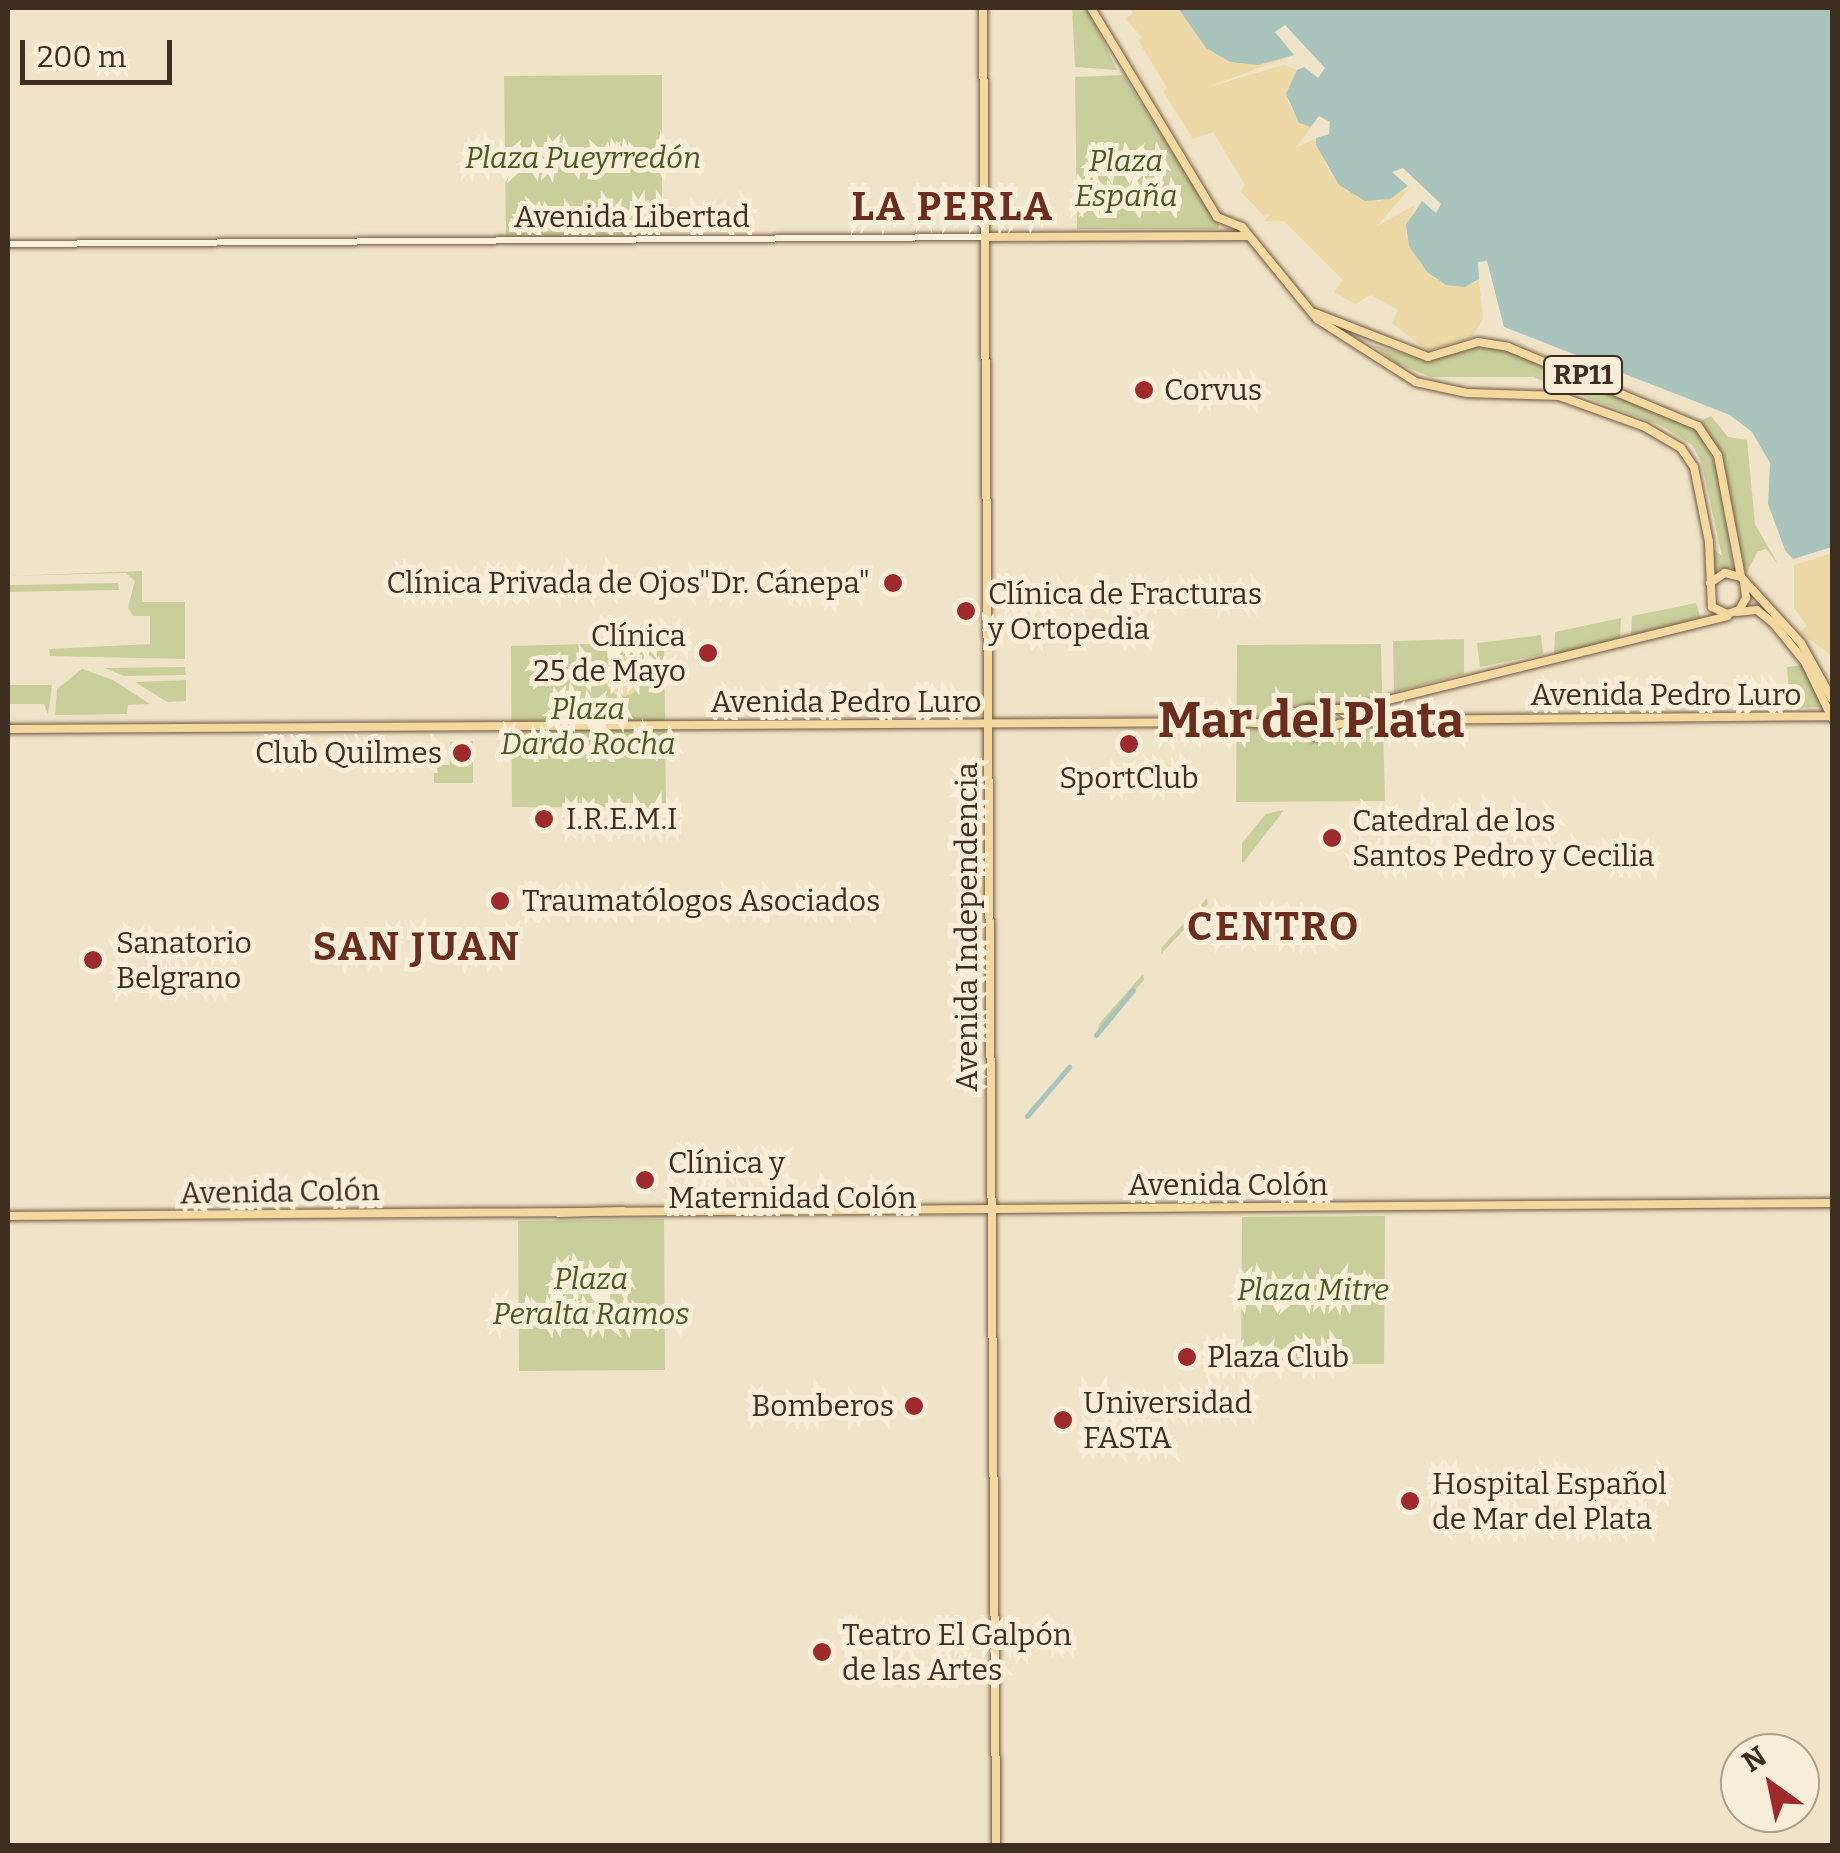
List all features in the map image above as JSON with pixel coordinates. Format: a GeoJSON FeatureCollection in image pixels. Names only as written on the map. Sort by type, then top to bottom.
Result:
{"type":"FeatureCollection","features":[{"type":"Feature","properties":{"kind":"main road","name":"Avenida Independencia"},"geometry":{"type":"LineString","coordinates":[[983,8],[996,1846]]}},
{"type":"Feature","properties":{"kind":"main road","name":"RP11"},"geometry":{"type":"LineString","coordinates":[[1091,8],[1217,217],[1239,224],[1315,313],[1356,348],[1426,386],[1559,396],[1645,427],[1681,448],[1694,467],[1709,542],[1708,600]]}},
{"type":"Feature","properties":{"kind":"main road","name":"Avenida Libertad"},"geometry":{"type":"LineString","coordinates":[[8,244],[1243,235],[1255,243]]}},
{"type":"Feature","properties":{"kind":"main road","name":"RP11"},"geometry":{"type":"LineString","coordinates":[[1315,313],[1428,357],[1478,342],[1508,347],[1698,426],[1718,456],[1746,598],[1734,613]]}},
{"type":"Feature","properties":{"kind":"main road"},"geometry":{"type":"LineString","coordinates":[[1356,348],[1364,334]]}},
{"type":"Feature","properties":{"kind":"main road"},"geometry":{"type":"LineString","coordinates":[[1708,587],[1721,574],[1742,579],[1800,643],[1832,699]]}},
{"type":"Feature","properties":{"kind":"main road"},"geometry":{"type":"LineString","coordinates":[[1704,623],[1708,600],[1734,613]]}},
{"type":"Feature","properties":{"kind":"main road"},"geometry":{"type":"LineString","coordinates":[[1317,710],[1326,718],[1322,732],[1305,734],[1298,721],[1305,711],[1317,710],[1352,709],[1757,610],[1805,662],[1832,716]]}},
{"type":"Feature","properties":{"kind":"main road"},"geometry":{"type":"LineString","coordinates":[[1350,722],[1345,715],[1352,709]]}},
{"type":"Feature","properties":{"kind":"main road","name":"Avenida Pedro Luro"},"geometry":{"type":"LineString","coordinates":[[8,729],[1264,722],[1305,711]]}},
{"type":"Feature","properties":{"kind":"main road","name":"Avenida Pedro Luro"},"geometry":{"type":"LineString","coordinates":[[1322,732],[1350,722],[1832,716]]}},
{"type":"Feature","properties":{"kind":"main road","name":"Avenida Pedro Luro"},"geometry":{"type":"LineString","coordinates":[[1264,722],[1305,734]]}},
{"type":"Feature","properties":{"kind":"main road","name":"Avenida Colón"},"geometry":{"type":"LineString","coordinates":[[8,1216],[1832,1203]]}},
{"type":"Feature","properties":{"kind":"main road","name":"Avenida Colón"},"geometry":{"type":"LineString","coordinates":[[552,1212],[592,1208],[622,1212]]}},
{"type":"Feature","properties":{"kind":"green space"},"geometry":{"type":"Polygon","coordinates":[[[1072,8],[1087,8],[1117,70],[1075,67],[1072,8]]]}},
{"type":"Feature","properties":{"kind":"green space","name":"Plaza Pueyrredón"},"geometry":{"type":"Polygon","coordinates":[[[662,75],[662,239],[506,240],[504,76],[662,75]]]}},
{"type":"Feature","properties":{"kind":"green space","name":"Plaza España"},"geometry":{"type":"Polygon","coordinates":[[[1123,75],[1218,229],[1077,229],[1075,77],[1123,75]]]}},
{"type":"Feature","properties":{"kind":"green space"},"geometry":{"type":"Polygon","coordinates":[[[1373,345],[1429,361],[1476,345],[1505,349],[1640,401],[1698,432],[1716,465],[1733,567],[1713,571],[1713,549],[1722,556],[1701,461],[1692,445],[1662,426],[1533,377],[1431,377],[1398,364],[1373,345]]]}},
{"type":"Feature","properties":{"kind":"green space"},"geometry":{"type":"Polygon","coordinates":[[[1711,416],[1728,437],[1747,440],[1755,524],[1778,564],[1766,549],[1757,552],[1746,574],[1719,451],[1698,422],[1711,416]]]}},
{"type":"Feature","properties":{"kind":"green space"},"geometry":{"type":"Polygon","coordinates":[[[142,571],[142,602],[185,602],[185,659],[50,656],[49,649],[150,644],[150,616],[133,616],[128,607],[135,581],[126,573],[8,576],[142,571]]]}},
{"type":"Feature","properties":{"kind":"green space"},"geometry":{"type":"Polygon","coordinates":[[[118,583],[119,590],[8,592],[8,585],[118,583]]]}},
{"type":"Feature","properties":{"kind":"green space"},"geometry":{"type":"Polygon","coordinates":[[[1696,603],[1701,620],[1631,637],[1632,616],[1696,603]]]}},
{"type":"Feature","properties":{"kind":"green space"},"geometry":{"type":"Polygon","coordinates":[[[1621,618],[1620,639],[1554,656],[1555,632],[1621,618]]]}},
{"type":"Feature","properties":{"kind":"green space"},"geometry":{"type":"Polygon","coordinates":[[[1541,635],[1543,654],[1480,667],[1477,643],[1541,635]]]}},
{"type":"Feature","properties":{"kind":"green space"},"geometry":{"type":"Polygon","coordinates":[[[1464,639],[1464,674],[1394,692],[1393,641],[1464,639]]]}},
{"type":"Feature","properties":{"kind":"green space","name":"Plaza Dardo Rocha"},"geometry":{"type":"Polygon","coordinates":[[[664,642],[666,808],[512,807],[511,646],[664,642]]]}},
{"type":"Feature","properties":{"kind":"green space"},"geometry":{"type":"Polygon","coordinates":[[[1381,644],[1385,801],[1236,802],[1237,645],[1381,644]]]}},
{"type":"Feature","properties":{"kind":"green space"},"geometry":{"type":"Polygon","coordinates":[[[1803,665],[1823,707],[1790,708],[1787,667],[1803,665]]]}},
{"type":"Feature","properties":{"kind":"green space"},"geometry":{"type":"Polygon","coordinates":[[[185,667],[186,675],[124,676],[105,668],[185,667]]]}},
{"type":"Feature","properties":{"kind":"green space"},"geometry":{"type":"Polygon","coordinates":[[[82,669],[113,680],[150,704],[128,705],[127,714],[55,715],[57,689],[82,669]]]}},
{"type":"Feature","properties":{"kind":"green space"},"geometry":{"type":"Polygon","coordinates":[[[186,680],[186,701],[167,702],[135,682],[186,680]]]}},
{"type":"Feature","properties":{"kind":"green space"},"geometry":{"type":"Polygon","coordinates":[[[8,685],[52,685],[48,715],[44,704],[8,704],[8,685]]]}},
{"type":"Feature","properties":{"kind":"green space","name":"Club Quilmes"},"geometry":{"type":"Polygon","coordinates":[[[473,741],[473,783],[434,783],[434,765],[450,765],[450,742],[473,741]]]}},
{"type":"Feature","properties":{"kind":"green space"},"geometry":{"type":"Polygon","coordinates":[[[1284,810],[1242,862],[1242,843],[1266,814],[1284,810]]]}},
{"type":"Feature","properties":{"kind":"green space"},"geometry":{"type":"Polygon","coordinates":[[[1207,898],[1208,904],[1161,954],[1162,947],[1207,898]]]}},
{"type":"Feature","properties":{"kind":"green space"},"geometry":{"type":"Polygon","coordinates":[[[1143,974],[1144,980],[1098,1032],[1099,1024],[1143,974]]]}},
{"type":"Feature","properties":{"kind":"green space","name":"Plaza Mitre"},"geometry":{"type":"Polygon","coordinates":[[[1385,1216],[1384,1364],[1241,1364],[1242,1217],[1385,1216]]]}},
{"type":"Feature","properties":{"kind":"green space","name":"Plaza Peralta Ramos"},"geometry":{"type":"Polygon","coordinates":[[[664,1219],[665,1370],[519,1371],[518,1221],[664,1219]]]}},
{"type":"Feature","properties":{"kind":"sand"},"geometry":{"type":"Polygon","coordinates":[[[1129,8],[1178,8],[1206,48],[1230,62],[1258,65],[1294,55],[1205,88],[1284,65],[1297,70],[1288,102],[1299,123],[1311,127],[1296,148],[1316,138],[1329,172],[1346,191],[1379,201],[1410,188],[1377,226],[1415,205],[1406,236],[1420,264],[1435,279],[1472,284],[1479,279],[1483,319],[1472,337],[1428,351],[1392,323],[1398,310],[1371,295],[1355,304],[1334,292],[1343,280],[1284,221],[1264,221],[1270,214],[1264,216],[1241,192],[1245,185],[1213,132],[1193,139],[1163,91],[1167,88],[1138,40],[1142,37],[1125,19],[1133,13],[1129,8]]]}},
{"type":"Feature","properties":{"kind":"sand"},"geometry":{"type":"Polygon","coordinates":[[[1832,553],[1830,655],[1800,632],[1807,626],[1794,608],[1794,565],[1832,553]]]}},
{"type":"Feature","properties":{"kind":"sand"},"geometry":{"type":"Polygon","coordinates":[[[623,662],[635,667],[640,679],[635,691],[623,696],[611,691],[606,679],[611,667],[623,662]]]}},
{"type":"Feature","properties":{"kind":"water"},"geometry":{"type":"Polygon","coordinates":[[[1178,8],[1832,8],[1832,547],[1793,559],[1785,550],[1768,504],[1770,463],[1752,432],[1730,415],[1504,327],[1487,261],[1478,262],[1479,279],[1465,287],[1446,285],[1427,272],[1409,246],[1406,225],[1422,201],[1436,213],[1441,204],[1403,168],[1392,172],[1408,186],[1390,199],[1365,201],[1339,185],[1316,145],[1316,138],[1329,134],[1330,122],[1319,116],[1311,127],[1299,123],[1286,94],[1297,70],[1304,67],[1318,78],[1325,68],[1285,25],[1275,32],[1294,55],[1258,65],[1230,62],[1206,48],[1178,8]]]}},
{"type":"Feature","properties":{"kind":"waterway"},"geometry":{"type":"LineString","coordinates":[[1096,1035],[1133,990]]}},
{"type":"Feature","properties":{"kind":"waterway"},"geometry":{"type":"LineString","coordinates":[[1027,1116],[1069,1067]]}},
{"type":"Feature","properties":{"kind":"place","name":"Corvus"},"geometry":{"type":"Point","coordinates":[1144,390]}},
{"type":"Feature","properties":{"kind":"place","name":"Clínica Privada de Ojos\"Dr. Cánepa\""},"geometry":{"type":"Point","coordinates":[893,583]}},
{"type":"Feature","properties":{"kind":"place","name":"Clínica de Fracturas y Ortopedia"},"geometry":{"type":"Point","coordinates":[966,611]}},
{"type":"Feature","properties":{"kind":"place","name":"Clínica 25 de Mayo"},"geometry":{"type":"Point","coordinates":[708,653]}},
{"type":"Feature","properties":{"kind":"place","name":"SportClub"},"geometry":{"type":"Point","coordinates":[1129,744]}},
{"type":"Feature","properties":{"kind":"place","name":"Club Quilmes"},"geometry":{"type":"Point","coordinates":[462,753]}},
{"type":"Feature","properties":{"kind":"place","name":"I.R.E.M.I"},"geometry":{"type":"Point","coordinates":[544,819]}},
{"type":"Feature","properties":{"kind":"place","name":"Catedral de los Santos Pedro y Cecilia"},"geometry":{"type":"Point","coordinates":[1332,838]}},
{"type":"Feature","properties":{"kind":"place","name":"Traumatólogos Asociados"},"geometry":{"type":"Point","coordinates":[500,901]}},
{"type":"Feature","properties":{"kind":"place","name":"Sanatorio Belgrano"},"geometry":{"type":"Point","coordinates":[93,960]}},
{"type":"Feature","properties":{"kind":"place","name":"Clínica y Maternidad Colón"},"geometry":{"type":"Point","coordinates":[645,1180]}},
{"type":"Feature","properties":{"kind":"place","name":"Plaza Club"},"geometry":{"type":"Point","coordinates":[1187,1357]}},
{"type":"Feature","properties":{"kind":"place","name":"Bomberos"},"geometry":{"type":"Point","coordinates":[914,1406]}},
{"type":"Feature","properties":{"kind":"place","name":"Universidad FASTA"},"geometry":{"type":"Point","coordinates":[1063,1420]}},
{"type":"Feature","properties":{"kind":"place","name":"Hospital Español de Mar del Plata"},"geometry":{"type":"Point","coordinates":[1410,1501]}},
{"type":"Feature","properties":{"kind":"place","name":"Teatro El Galpón de las Artes"},"geometry":{"type":"Point","coordinates":[822,1652]}},
{"type":"Feature","properties":{"kind":"district","name":"LA PERLA"},"geometry":{"type":"Point","coordinates":[953,207]}},
{"type":"Feature","properties":{"kind":"district","name":"Mar del Plata"},"geometry":{"type":"Point","coordinates":[1311,721]}},
{"type":"Feature","properties":{"kind":"district","name":"CENTRO"},"geometry":{"type":"Point","coordinates":[1274,927]}},
{"type":"Feature","properties":{"kind":"district","name":"SAN JUAN"},"geometry":{"type":"Point","coordinates":[417,947]}}]}
